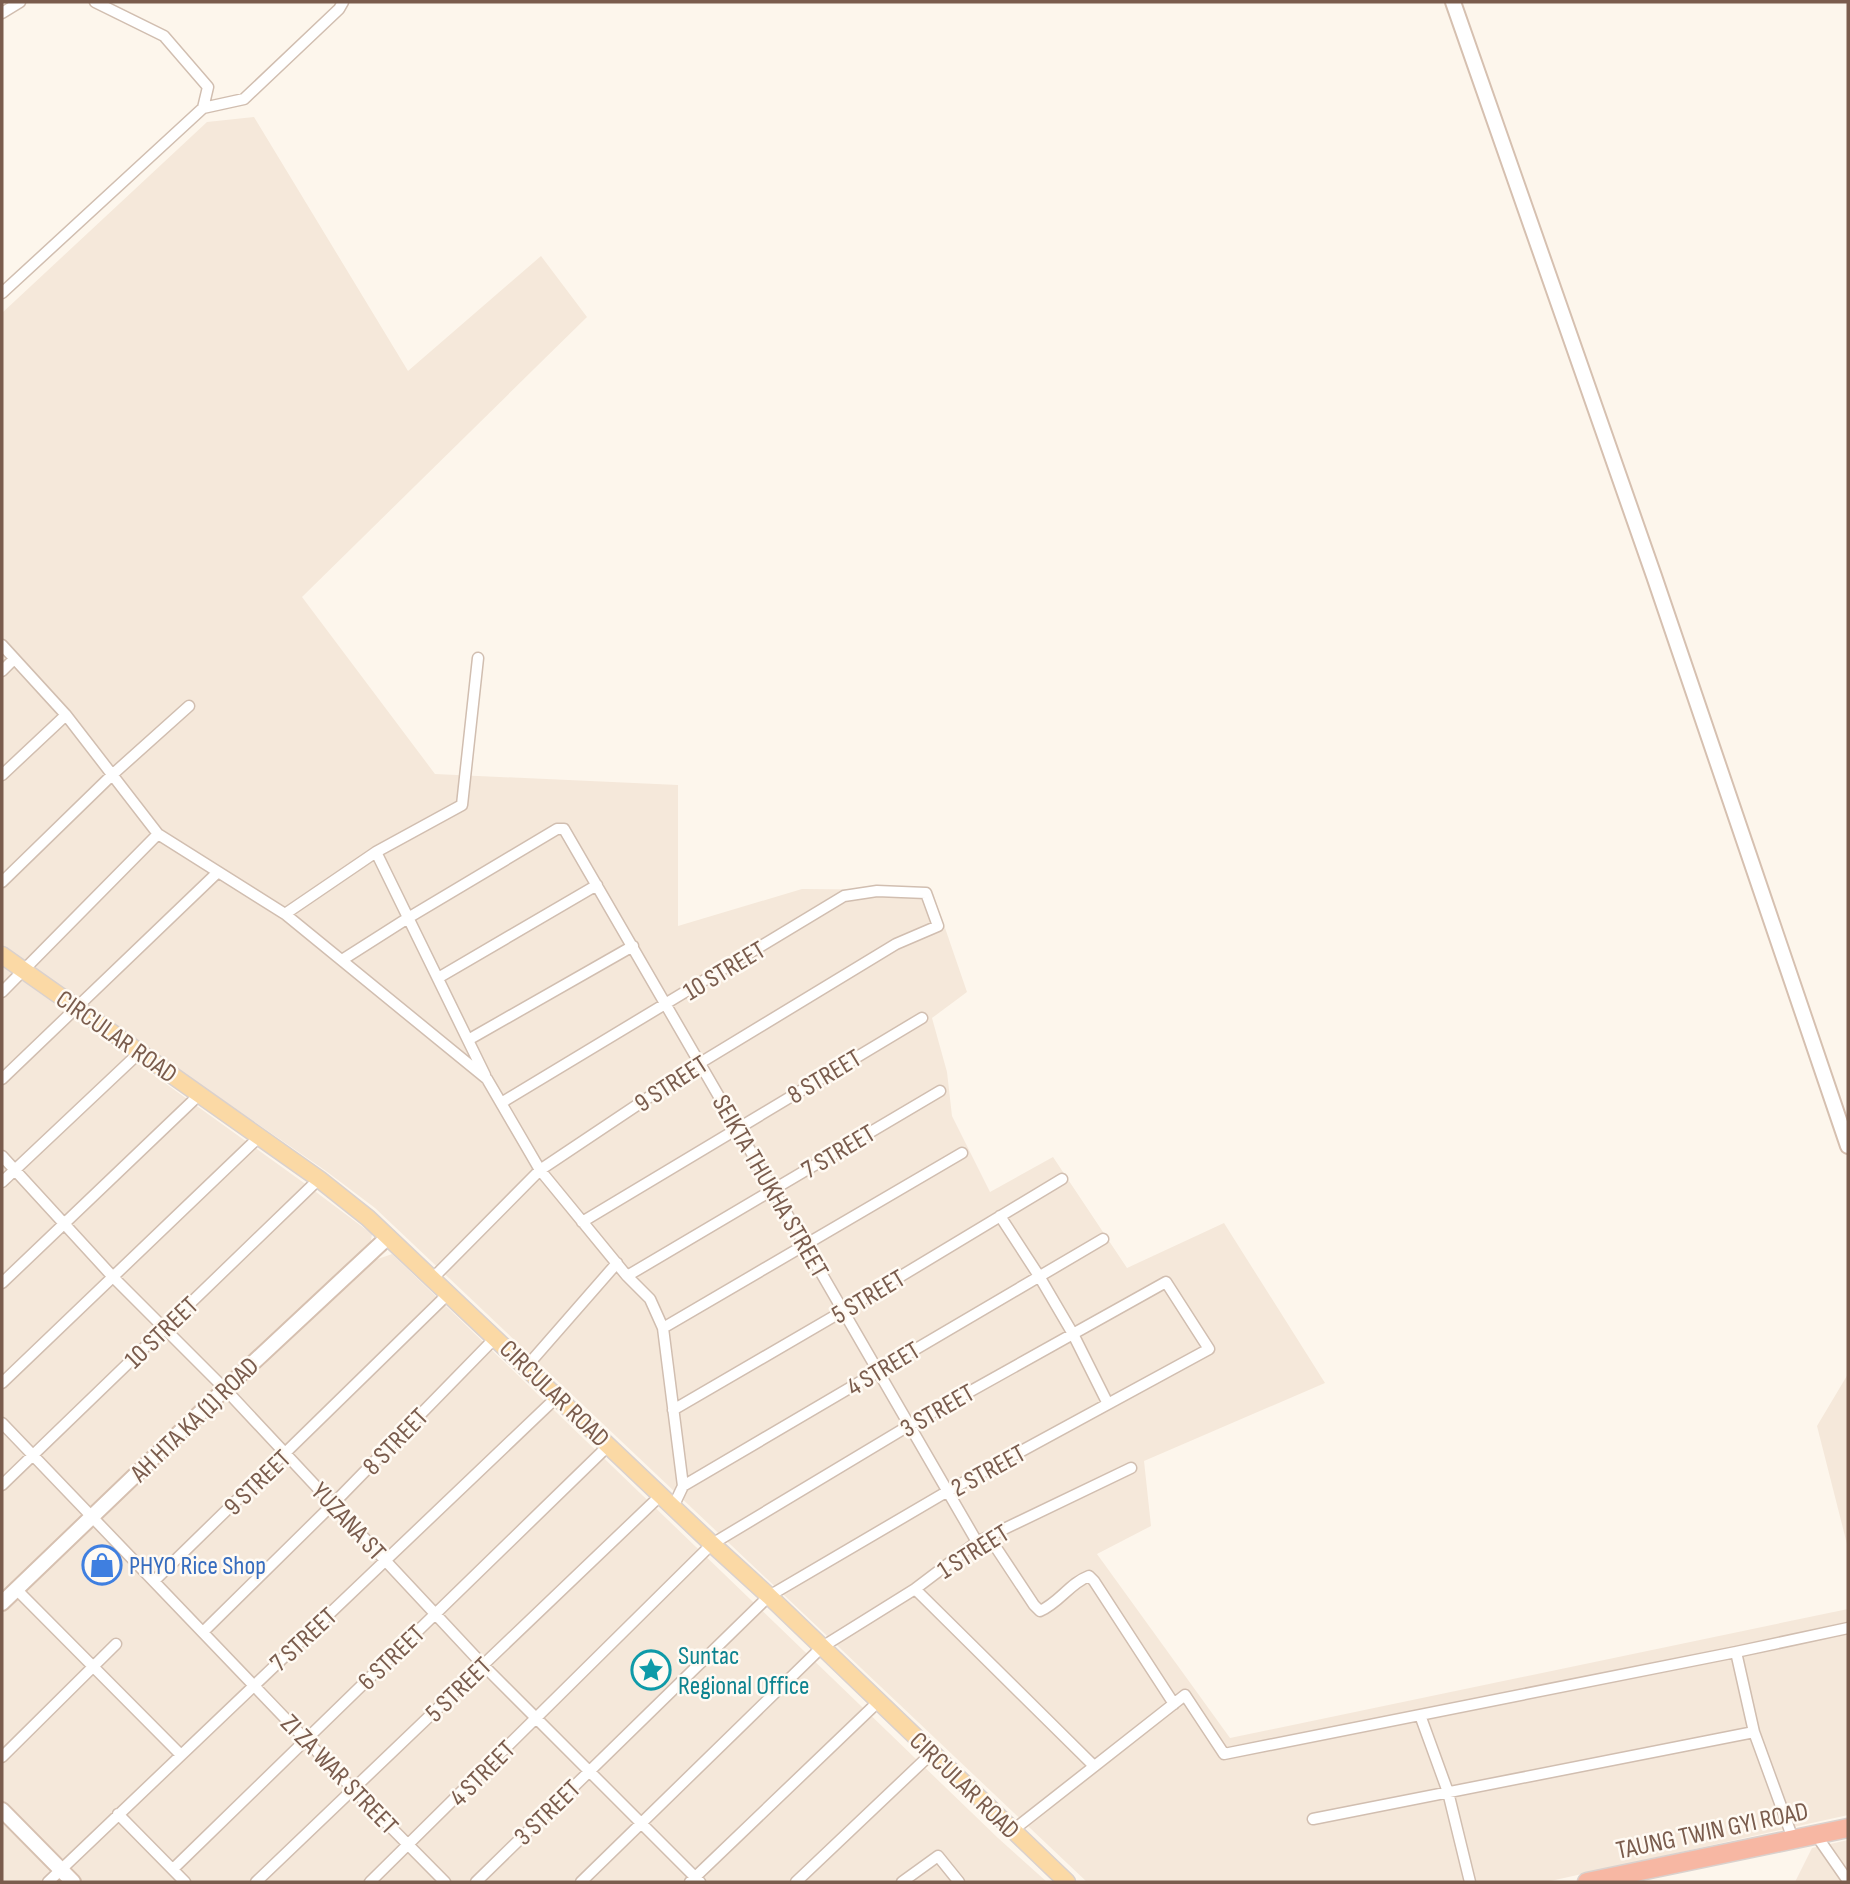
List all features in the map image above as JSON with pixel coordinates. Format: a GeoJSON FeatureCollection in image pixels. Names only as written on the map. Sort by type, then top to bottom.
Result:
{"type":"FeatureCollection","features":[{"type":"Feature","properties":{"kind":"highway","name":"TAUNG TWIN GYI ROAD"},"geometry":{"type":"LineString","coordinates":[[1587,1882],[1848,1828]]}},
{"type":"Feature","properties":{"kind":"main road","name":"CIRCULAR ROAD"},"geometry":{"type":"LineString","coordinates":[[2,955],[319,1179],[368,1217],[769,1595],[1067,1882]]}},
{"type":"Feature","properties":{"kind":"street"},"geometry":{"type":"LineString","coordinates":[[2,13],[20,2]]}},
{"type":"Feature","properties":{"kind":"street"},"geometry":{"type":"LineString","coordinates":[[95,2],[164,36],[208,87],[203,108]]}},
{"type":"Feature","properties":{"kind":"street"},"geometry":{"type":"LineString","coordinates":[[2,293],[203,108],[244,99],[339,9],[342,2]]}},
{"type":"Feature","properties":{"kind":"street"},"geometry":{"type":"LineString","coordinates":[[1453,2],[1654,576],[1848,1146]]}},
{"type":"Feature","properties":{"kind":"street"},"geometry":{"type":"LineString","coordinates":[[2,645],[66,715],[158,834],[285,914],[487,1079]]}},
{"type":"Feature","properties":{"kind":"street"},"geometry":{"type":"LineString","coordinates":[[285,914],[376,852],[462,806],[478,658]]}},
{"type":"Feature","properties":{"kind":"street"},"geometry":{"type":"LineString","coordinates":[[2,671],[15,659]]}},
{"type":"Feature","properties":{"kind":"street"},"geometry":{"type":"LineString","coordinates":[[2,882],[112,775],[189,706]]}},
{"type":"Feature","properties":{"kind":"street"},"geometry":{"type":"LineString","coordinates":[[2,775],[66,715]]}},
{"type":"Feature","properties":{"kind":"street","name":"SEIKTA THUKHA STREET"},"geometry":{"type":"LineString","coordinates":[[408,918],[557,829],[564,829],[977,1542]]}},
{"type":"Feature","properties":{"kind":"street"},"geometry":{"type":"LineString","coordinates":[[2,992],[158,834]]}},
{"type":"Feature","properties":{"kind":"street"},"geometry":{"type":"LineString","coordinates":[[376,852],[487,1079],[540,1170],[627,1276],[650,1298],[663,1328],[683,1486],[673,1507]]}},
{"type":"Feature","properties":{"kind":"street"},"geometry":{"type":"LineString","coordinates":[[2,1079],[218,872]]}},
{"type":"Feature","properties":{"kind":"street"},"geometry":{"type":"LineString","coordinates":[[438,978],[597,885]]}},
{"type":"Feature","properties":{"kind":"street","name":"10 STREET"},"geometry":{"type":"LineString","coordinates":[[501,1103],[844,896],[877,891],[926,893],[937,926]]}},
{"type":"Feature","properties":{"kind":"street"},"geometry":{"type":"LineString","coordinates":[[342,960],[408,918]]}},
{"type":"Feature","properties":{"kind":"street","name":"9 STREET"},"geometry":{"type":"LineString","coordinates":[[433,1278],[540,1170],[700,1063],[895,944],[937,926]]}},
{"type":"Feature","properties":{"kind":"street"},"geometry":{"type":"LineString","coordinates":[[468,1040],[633,946]]}},
{"type":"Feature","properties":{"kind":"street","name":"8 STREET"},"geometry":{"type":"LineString","coordinates":[[582,1222],[922,1018]]}},
{"type":"Feature","properties":{"kind":"street"},"geometry":{"type":"LineString","coordinates":[[2,1182],[140,1052]]}},
{"type":"Feature","properties":{"kind":"street","name":"7 STREET"},"geometry":{"type":"LineString","coordinates":[[627,1276],[940,1091]]}},
{"type":"Feature","properties":{"kind":"street"},"geometry":{"type":"LineString","coordinates":[[2,1283],[200,1094]]}},
{"type":"Feature","properties":{"kind":"street"},"geometry":{"type":"LineString","coordinates":[[2,1382],[259,1137]]}},
{"type":"Feature","properties":{"kind":"street"},"geometry":{"type":"LineString","coordinates":[[663,1328],[962,1153]]}},
{"type":"Feature","properties":{"kind":"street","name":"YUZANA ST"},"geometry":{"type":"LineString","coordinates":[[2,1156],[113,1277],[225,1389],[483,1665],[695,1881]]}},
{"type":"Feature","properties":{"kind":"street","name":"10 STREET"},"geometry":{"type":"LineString","coordinates":[[2,1485],[319,1179]]}},
{"type":"Feature","properties":{"kind":"street","name":"5 STREET"},"geometry":{"type":"LineString","coordinates":[[673,1410],[1062,1179]]}},
{"type":"Feature","properties":{"kind":"street"},"geometry":{"type":"LineString","coordinates":[[1000,1216],[1073,1334],[1108,1404]]}},
{"type":"Feature","properties":{"kind":"street","name":"AH HTA KA (1) ROAD"},"geometry":{"type":"LineString","coordinates":[[2,1603],[388,1237]]}},
{"type":"Feature","properties":{"kind":"street","name":"4 STREET"},"geometry":{"type":"LineString","coordinates":[[683,1486],[1102,1239]]}},
{"type":"Feature","properties":{"kind":"street"},"geometry":{"type":"LineString","coordinates":[[527,1366],[617,1263]]}},
{"type":"Feature","properties":{"kind":"street","name":"3 STREET"},"geometry":{"type":"LineString","coordinates":[[712,1544],[910,1425],[1166,1282],[1209,1349]]}},
{"type":"Feature","properties":{"kind":"street","name":"9 STREET"},"geometry":{"type":"LineString","coordinates":[[155,1581],[449,1293]]}},
{"type":"Feature","properties":{"kind":"street","name":"8 STREET"},"geometry":{"type":"LineString","coordinates":[[203,1632],[496,1337]]}},
{"type":"Feature","properties":{"kind":"street","name":"2 STREET"},"geometry":{"type":"LineString","coordinates":[[769,1595],[948,1491],[1209,1349]]}},
{"type":"Feature","properties":{"kind":"street","name":"7 STREET"},"geometry":{"type":"LineString","coordinates":[[48,1882],[558,1396]]}},
{"type":"Feature","properties":{"kind":"street","name":"ZI ZA WAR STREET"},"geometry":{"type":"LineString","coordinates":[[2,1423],[445,1882]]}},
{"type":"Feature","properties":{"kind":"street","name":"6 STREET"},"geometry":{"type":"LineString","coordinates":[[173,1869],[609,1445]]}},
{"type":"Feature","properties":{"kind":"street","name":"1 STREET"},"geometry":{"type":"LineString","coordinates":[[822,1647],[915,1589],[977,1542],[1131,1468]]}},
{"type":"Feature","properties":{"kind":"street","name":"5 STREET"},"geometry":{"type":"LineString","coordinates":[[256,1882],[660,1495]]}},
{"type":"Feature","properties":{"kind":"street"},"geometry":{"type":"LineString","coordinates":[[989,1536],[1040,1611],[1050,1607],[1081,1579],[1088,1576],[1094,1581],[1174,1704]]}},
{"type":"Feature","properties":{"kind":"street","name":"4 STREET"},"geometry":{"type":"LineString","coordinates":[[369,1882],[712,1544]]}},
{"type":"Feature","properties":{"kind":"street"},"geometry":{"type":"LineString","coordinates":[[16,1589],[181,1755]]}},
{"type":"Feature","properties":{"kind":"street"},"geometry":{"type":"LineString","coordinates":[[915,1589],[1094,1766]]}},
{"type":"Feature","properties":{"kind":"street","name":"3 STREET"},"geometry":{"type":"LineString","coordinates":[[476,1882],[769,1595]]}},
{"type":"Feature","properties":{"kind":"street"},"geometry":{"type":"LineString","coordinates":[[1012,1831],[1185,1695],[1224,1754],[1736,1653],[1848,1628]]}},
{"type":"Feature","properties":{"kind":"street"},"geometry":{"type":"LineString","coordinates":[[2,1757],[116,1644]]}},
{"type":"Feature","properties":{"kind":"street"},"geometry":{"type":"LineString","coordinates":[[581,1882],[822,1647]]}},
{"type":"Feature","properties":{"kind":"street"},"geometry":{"type":"LineString","coordinates":[[1736,1653],[1754,1732],[1793,1839]]}},
{"type":"Feature","properties":{"kind":"street"},"geometry":{"type":"LineString","coordinates":[[695,1881],[878,1701]]}},
{"type":"Feature","properties":{"kind":"street"},"geometry":{"type":"LineString","coordinates":[[1420,1715],[1448,1792],[1470,1882]]}},
{"type":"Feature","properties":{"kind":"street"},"geometry":{"type":"LineString","coordinates":[[1313,1819],[1754,1732]]}},
{"type":"Feature","properties":{"kind":"street"},"geometry":{"type":"LineString","coordinates":[[796,1882],[932,1753]]}},
{"type":"Feature","properties":{"kind":"street"},"geometry":{"type":"LineString","coordinates":[[2,1810],[73,1882]]}},
{"type":"Feature","properties":{"kind":"street"},"geometry":{"type":"LineString","coordinates":[[118,1814],[185,1882]]}},
{"type":"Feature","properties":{"kind":"street"},"geometry":{"type":"LineString","coordinates":[[1816,1835],[1848,1881]]}},
{"type":"Feature","properties":{"kind":"street"},"geometry":{"type":"LineString","coordinates":[[902,1882],[938,1856],[959,1882]]}},
{"type":"Feature","properties":{"kind":"shaded area"},"geometry":{"type":"Polygon","coordinates":[[[254,117],[408,371],[541,256],[587,317],[302,597],[435,774],[678,785],[678,926],[802,889],[932,890],[967,992],[932,1018],[947,1072],[952,1116],[990,1192],[1053,1157],[1127,1268],[1224,1223],[1325,1383],[1144,1461],[1151,1526],[1097,1554],[1230,1738],[1848,1609],[1848,1815],[1546,1882],[1087,1882],[375,1208],[326,1171],[2,948],[2,313],[207,122],[254,117]]]}},
{"type":"Feature","properties":{"kind":"shaded area"},"geometry":{"type":"Polygon","coordinates":[[[2,966],[372,1234],[370,1246],[2,1596],[2,966]]]}},
{"type":"Feature","properties":{"kind":"shaded area"},"geometry":{"type":"Polygon","coordinates":[[[392,1254],[998,1838],[1047,1882],[80,1882],[2,1802],[2,1613],[375,1260],[392,1254]]]}},
{"type":"Feature","properties":{"kind":"shaded area"},"geometry":{"type":"Polygon","coordinates":[[[1848,1374],[1848,1548],[1817,1426],[1848,1374]]]}},
{"type":"Feature","properties":{"kind":"shaded area"},"geometry":{"type":"Polygon","coordinates":[[[2,1822],[60,1882],[2,1882],[2,1822]]]}},
{"type":"Feature","properties":{"kind":"shaded area"},"geometry":{"type":"Polygon","coordinates":[[[1848,1840],[1848,1882],[1795,1882],[1812,1848],[1848,1840]]]}},
{"type":"Feature","properties":{"kind":"place","name":"PHYO Rice Shop"},"geometry":{"type":"Point","coordinates":[102,1565]}},
{"type":"Feature","properties":{"kind":"place","name":"Suntac Regional Office"},"geometry":{"type":"Point","coordinates":[651,1670]}}]}
